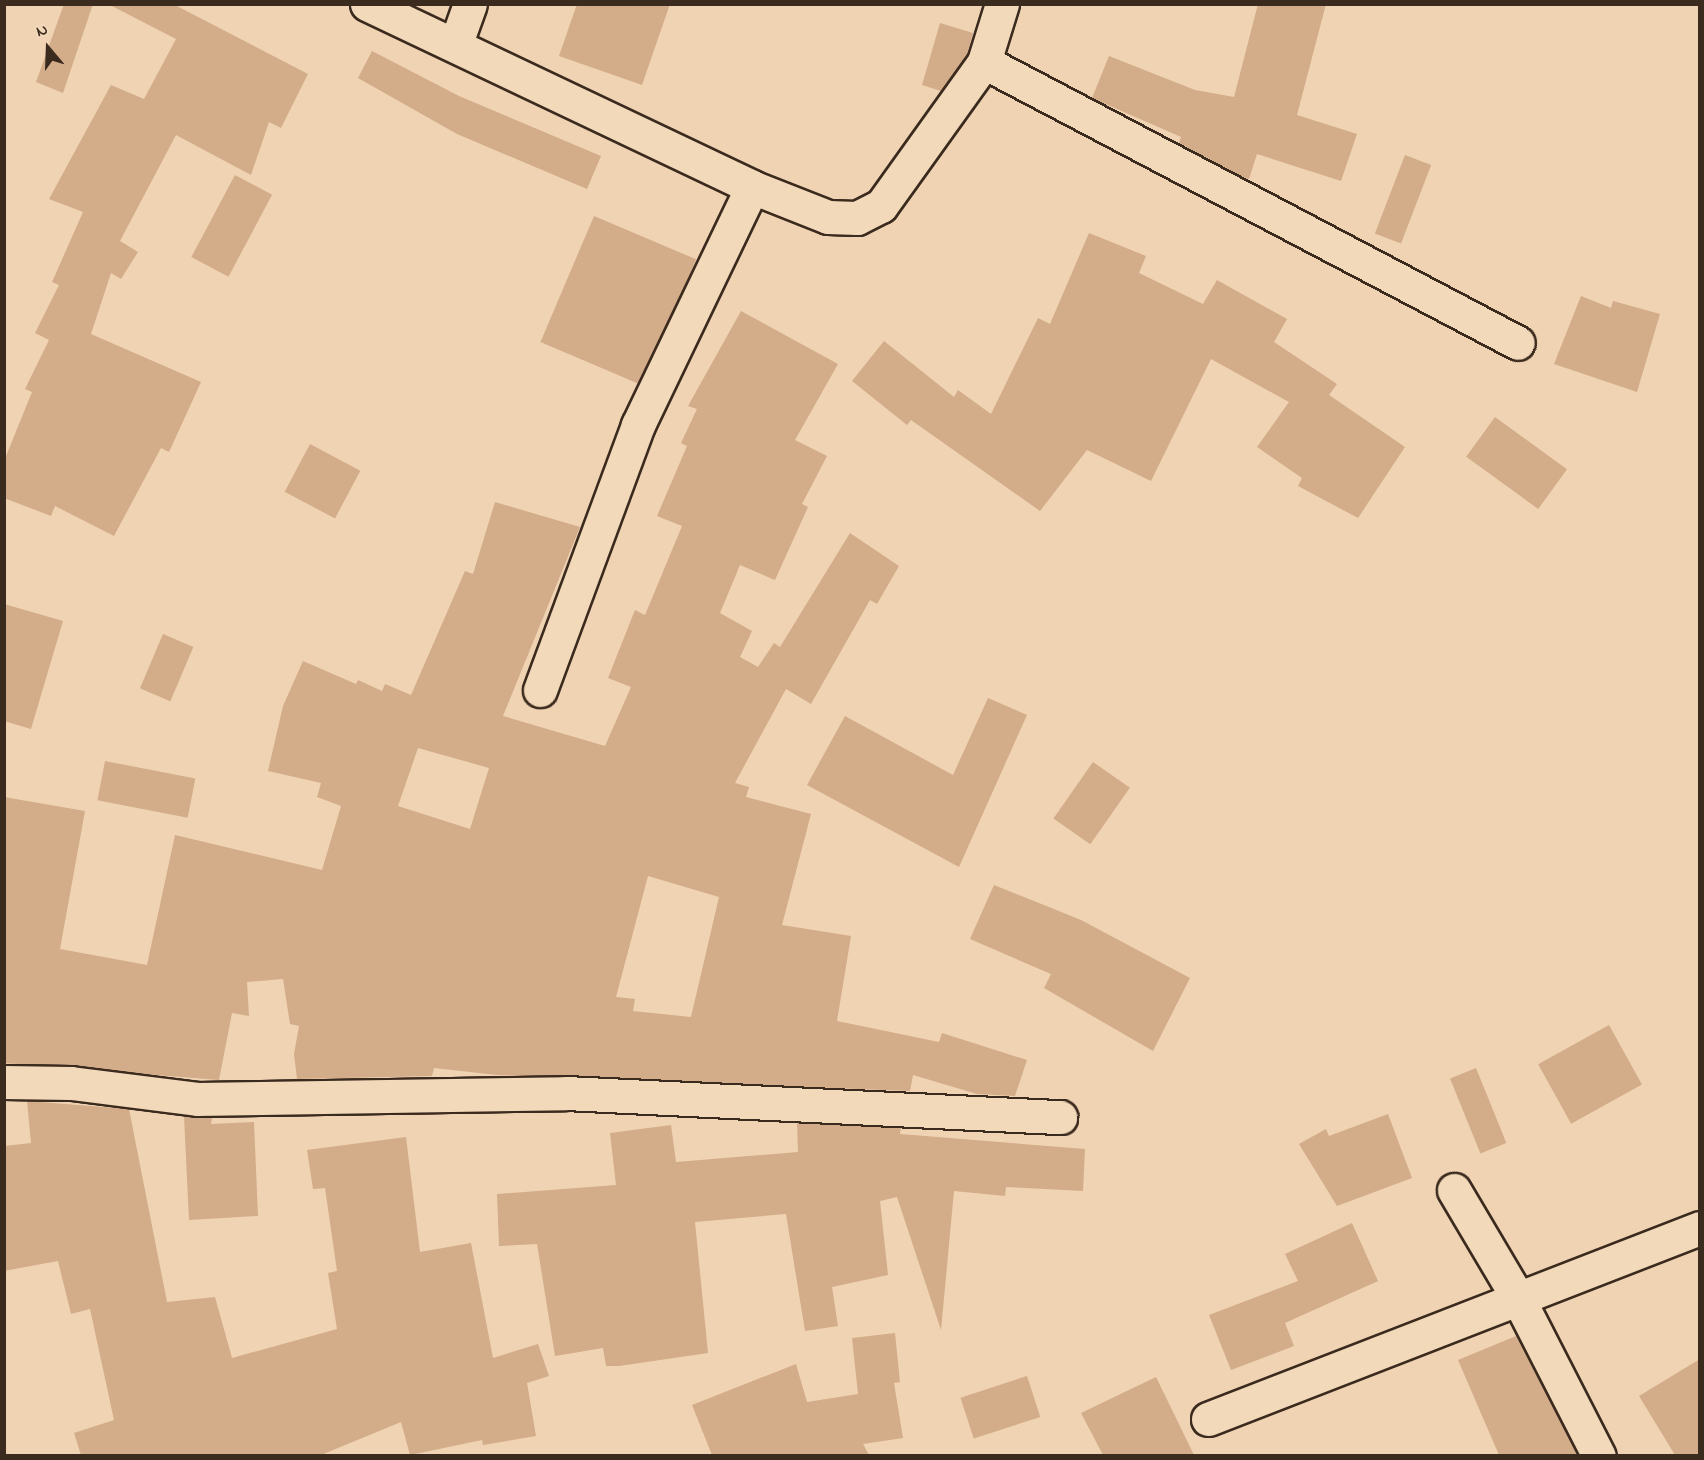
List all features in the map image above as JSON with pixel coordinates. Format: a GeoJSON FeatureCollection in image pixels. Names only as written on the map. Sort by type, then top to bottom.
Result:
{"type":"FeatureCollection","features":[{"type":"Feature","properties":{"kind":"street"},"geometry":{"type":"LineString","coordinates":[[367,4],[456,43],[648,142],[752,188],[828,217],[857,218],[881,206],[984,62],[1002,4]]}},
{"type":"Feature","properties":{"kind":"street"},"geometry":{"type":"LineString","coordinates":[[456,43],[470,4]]}},
{"type":"Feature","properties":{"kind":"street"},"geometry":{"type":"LineString","coordinates":[[984,62],[1518,343]]}},
{"type":"Feature","properties":{"kind":"street"},"geometry":{"type":"LineString","coordinates":[[540,690],[638,425],[752,188]]}},
{"type":"Feature","properties":{"kind":"street"},"geometry":{"type":"LineString","coordinates":[[4,1082],[234,1100],[566,1093],[1060,1116]]}},
{"type":"Feature","properties":{"kind":"street"},"geometry":{"type":"LineString","coordinates":[[1454,1190],[1519,1300],[1599,1455]]}},
{"type":"Feature","properties":{"kind":"street"},"geometry":{"type":"LineString","coordinates":[[1208,1419],[1700,1228]]}},
{"type":"Feature","properties":{"kind":"building"},"geometry":{"type":"Polygon","coordinates":[[[64,4],[93,4],[63,93],[36,82],[64,4]]]}},
{"type":"Feature","properties":{"kind":"building"},"geometry":{"type":"Polygon","coordinates":[[[108,4],[173,4],[308,74],[281,128],[269,122],[251,175],[176,135],[120,241],[138,252],[121,279],[111,273],[91,334],[201,382],[169,452],[161,448],[114,536],[55,506],[51,516],[4,498],[4,461],[32,392],[25,389],[49,340],[35,333],[59,285],[52,282],[83,212],[49,199],[111,85],[144,99],[176,39],[108,4]]]}},
{"type":"Feature","properties":{"kind":"building"},"geometry":{"type":"Polygon","coordinates":[[[577,4],[670,4],[642,85],[559,56],[577,4]]]}},
{"type":"Feature","properties":{"kind":"building"},"geometry":{"type":"Polygon","coordinates":[[[1258,4],[1326,4],[1297,115],[1357,134],[1341,181],[1257,154],[1249,179],[1245,178],[1179,143],[1181,137],[1092,98],[1109,56],[1195,90],[1234,97],[1258,4]]]}},
{"type":"Feature","properties":{"kind":"building"},"geometry":{"type":"Polygon","coordinates":[[[940,23],[973,33],[967,54],[941,91],[922,85],[940,23]]]}},
{"type":"Feature","properties":{"kind":"building"},"geometry":{"type":"Polygon","coordinates":[[[372,51],[459,96],[601,156],[587,189],[457,134],[358,78],[372,51]]]}},
{"type":"Feature","properties":{"kind":"building"},"geometry":{"type":"Polygon","coordinates":[[[1405,155],[1431,165],[1401,243],[1375,233],[1405,155]]]}},
{"type":"Feature","properties":{"kind":"building"},"geometry":{"type":"Polygon","coordinates":[[[235,175],[272,195],[228,277],[191,257],[235,175]]]}},
{"type":"Feature","properties":{"kind":"building"},"geometry":{"type":"Polygon","coordinates":[[[594,216],[696,259],[643,385],[540,342],[594,216]]]}},
{"type":"Feature","properties":{"kind":"building"},"geometry":{"type":"Polygon","coordinates":[[[1089,233],[1146,256],[1139,273],[1203,304],[1217,280],[1287,319],[1274,342],[1337,384],[1329,395],[1405,447],[1358,518],[1298,486],[1302,478],[1257,447],[1289,402],[1211,359],[1151,481],[1087,450],[1040,511],[911,420],[907,425],[852,381],[884,341],[954,397],[958,390],[991,414],[1038,318],[1050,324],[1089,233]]]}},
{"type":"Feature","properties":{"kind":"building"},"geometry":{"type":"Polygon","coordinates":[[[1581,296],[1611,308],[1613,301],[1660,314],[1637,392],[1554,364],[1581,296]]]}},
{"type":"Feature","properties":{"kind":"building"},"geometry":{"type":"Polygon","coordinates":[[[741,311],[838,364],[795,440],[827,456],[802,504],[808,507],[775,580],[740,565],[720,613],[752,631],[740,657],[758,667],[774,643],[780,647],[850,533],[899,566],[877,604],[870,600],[811,704],[786,689],[735,783],[749,787],[746,797],[811,814],[782,925],[851,936],[837,1021],[939,1042],[942,1033],[1027,1060],[1015,1096],[977,1094],[913,1075],[910,1091],[497,1075],[434,1068],[432,1076],[297,1079],[294,1054],[299,1026],[290,1024],[283,979],[247,982],[249,1016],[232,1013],[219,1080],[4,1063],[4,797],[85,811],[60,949],[147,965],[175,835],[322,870],[341,806],[317,797],[321,783],[268,771],[283,706],[303,661],[356,684],[358,680],[382,691],[385,684],[411,695],[465,571],[473,574],[495,502],[580,527],[503,716],[605,746],[631,687],[608,678],[635,610],[645,615],[682,526],[657,516],[687,446],[681,443],[697,409],[688,406],[741,311]],[[418,748],[398,806],[470,829],[489,768],[418,748]],[[648,876],[616,997],[635,999],[633,1011],[691,1017],[719,897],[648,876]]]}},
{"type":"Feature","properties":{"kind":"building"},"geometry":{"type":"Polygon","coordinates":[[[1495,417],[1567,469],[1538,509],[1466,457],[1495,417]]]}},
{"type":"Feature","properties":{"kind":"building"},"geometry":{"type":"Polygon","coordinates":[[[310,444],[360,471],[335,518],[285,492],[310,444]]]}},
{"type":"Feature","properties":{"kind":"building"},"geometry":{"type":"Polygon","coordinates":[[[4,604],[63,621],[31,729],[4,721],[4,604]]]}},
{"type":"Feature","properties":{"kind":"building"},"geometry":{"type":"Polygon","coordinates":[[[163,634],[193,647],[170,701],[140,688],[163,634]]]}},
{"type":"Feature","properties":{"kind":"building"},"geometry":{"type":"Polygon","coordinates":[[[988,698],[1027,715],[959,867],[807,785],[845,716],[953,775],[988,698]]]}},
{"type":"Feature","properties":{"kind":"building"},"geometry":{"type":"Polygon","coordinates":[[[105,761],[195,779],[188,818],[97,800],[105,761]]]}},
{"type":"Feature","properties":{"kind":"building"},"geometry":{"type":"Polygon","coordinates":[[[1093,762],[1130,788],[1090,844],[1053,819],[1093,762]]]}},
{"type":"Feature","properties":{"kind":"building"},"geometry":{"type":"Polygon","coordinates":[[[994,885],[1081,920],[1190,978],[1153,1051],[1044,988],[1051,974],[970,939],[994,885]]]}},
{"type":"Feature","properties":{"kind":"building"},"geometry":{"type":"Polygon","coordinates":[[[1609,1025],[1642,1084],[1571,1124],[1538,1064],[1609,1025]]]}},
{"type":"Feature","properties":{"kind":"building"},"geometry":{"type":"Polygon","coordinates":[[[1476,1068],[1506,1143],[1480,1154],[1450,1078],[1476,1068]]]}},
{"type":"Feature","properties":{"kind":"building"},"geometry":{"type":"Polygon","coordinates":[[[27,1101],[129,1109],[167,1302],[215,1297],[232,1358],[337,1329],[328,1273],[337,1271],[325,1188],[313,1189],[307,1150],[406,1137],[420,1252],[471,1243],[493,1358],[538,1344],[549,1376],[527,1383],[536,1436],[483,1445],[482,1440],[410,1455],[401,1422],[321,1455],[81,1455],[74,1433],[114,1420],[90,1309],[71,1314],[58,1261],[4,1271],[4,1146],[31,1143],[27,1101]]]}},
{"type":"Feature","properties":{"kind":"building"},"geometry":{"type":"Polygon","coordinates":[[[1388,1114],[1412,1178],[1337,1206],[1299,1144],[1326,1129],[1329,1136],[1388,1114]]]}},
{"type":"Feature","properties":{"kind":"building"},"geometry":{"type":"Polygon","coordinates":[[[184,1116],[212,1118],[211,1124],[254,1122],[258,1216],[189,1220],[184,1116]]]}},
{"type":"Feature","properties":{"kind":"building"},"geometry":{"type":"Polygon","coordinates":[[[797,1123],[901,1128],[900,1134],[1085,1149],[1083,1191],[1006,1187],[1005,1196],[954,1191],[941,1330],[897,1197],[880,1201],[888,1275],[832,1287],[838,1326],[805,1331],[786,1214],[695,1222],[708,1353],[619,1366],[606,1366],[603,1348],[555,1356],[537,1244],[499,1246],[497,1194],[616,1185],[610,1133],[671,1125],[676,1162],[798,1152],[797,1123]]]}},
{"type":"Feature","properties":{"kind":"building"},"geometry":{"type":"Polygon","coordinates":[[[1352,1223],[1378,1281],[1285,1323],[1294,1346],[1231,1370],[1209,1315],[1298,1281],[1285,1254],[1352,1223]]]}},
{"type":"Feature","properties":{"kind":"building"},"geometry":{"type":"Polygon","coordinates":[[[895,1333],[900,1382],[894,1383],[903,1438],[863,1444],[869,1455],[712,1455],[692,1405],[796,1364],[807,1402],[858,1394],[852,1338],[895,1333]]]}},
{"type":"Feature","properties":{"kind":"building"},"geometry":{"type":"Polygon","coordinates":[[[1516,1336],[1578,1455],[1499,1455],[1458,1360],[1516,1336]]]}},
{"type":"Feature","properties":{"kind":"building"},"geometry":{"type":"Polygon","coordinates":[[[1700,1359],[1700,1455],[1675,1455],[1639,1396],[1700,1359]]]}},
{"type":"Feature","properties":{"kind":"building"},"geometry":{"type":"Polygon","coordinates":[[[1027,1376],[1040,1417],[974,1439],[960,1398],[1027,1376]]]}},
{"type":"Feature","properties":{"kind":"building"},"geometry":{"type":"Polygon","coordinates":[[[1156,1377],[1194,1455],[1103,1455],[1081,1413],[1156,1377]]]}}]}
